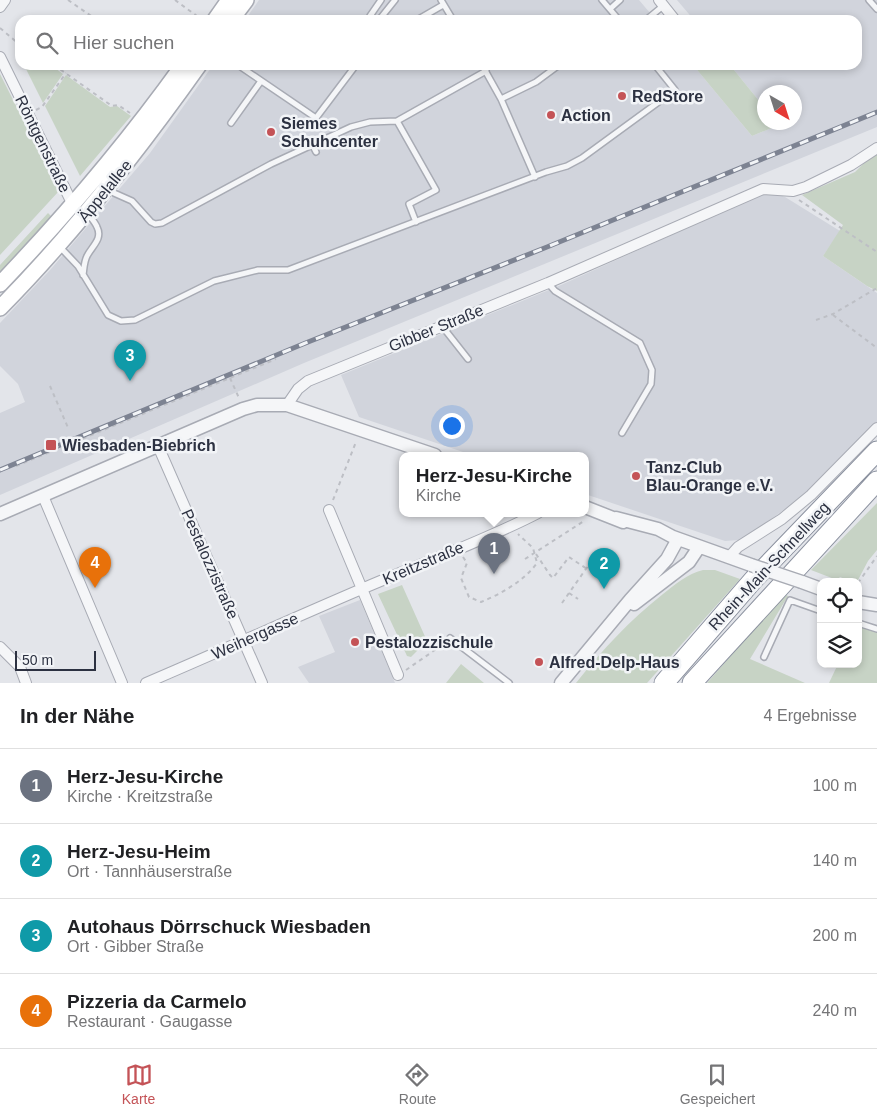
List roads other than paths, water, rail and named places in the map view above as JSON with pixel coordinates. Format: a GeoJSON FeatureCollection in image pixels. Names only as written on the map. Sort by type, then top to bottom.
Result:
{"type":"FeatureCollection","features":[{"type":"Feature","properties":{"kind":"highway","name":"Rhein-Main-Schnellweg"},"geometry":{"type":"LineString","coordinates":[[664,683],[754,580],[877,452]]}},
{"type":"Feature","properties":{"kind":"highway","name":"Rhein-Main-Schnellweg"},"geometry":{"type":"LineString","coordinates":[[692,683],[877,481]]}},
{"type":"Feature","properties":{"kind":"main road"},"geometry":{"type":"LineString","coordinates":[[212,15],[229,0]]}},
{"type":"Feature","properties":{"kind":"main road"},"geometry":{"type":"LineString","coordinates":[[235,15],[246,0]]}},
{"type":"Feature","properties":{"kind":"main road","name":"Äppelallee"},"geometry":{"type":"LineString","coordinates":[[0,308],[59,246],[94,181],[179,70]]}},
{"type":"Feature","properties":{"kind":"main road","name":"Äppelallee"},"geometry":{"type":"LineString","coordinates":[[0,284],[82,206],[107,188],[142,145],[195,70]]}},
{"type":"Feature","properties":{"kind":"street"},"geometry":{"type":"LineString","coordinates":[[0,7],[5,0]]}},
{"type":"Feature","properties":{"kind":"street"},"geometry":{"type":"LineString","coordinates":[[661,3],[672,15]]}},
{"type":"Feature","properties":{"kind":"street","name":"Röntgenstraße"},"geometry":{"type":"LineString","coordinates":[[0,57],[60,181],[82,206]]}},
{"type":"Feature","properties":{"kind":"street","name":"Gibber Straße"},"geometry":{"type":"LineString","coordinates":[[287,405],[298,389],[308,381],[548,282],[763,189],[793,191],[806,187],[852,165],[877,148]]}},
{"type":"Feature","properties":{"kind":"street"},"geometry":{"type":"LineString","coordinates":[[0,514],[257,404],[287,405],[426,452]]}},
{"type":"Feature","properties":{"kind":"street"},"geometry":{"type":"LineString","coordinates":[[729,557],[738,547],[782,519],[811,495],[877,428]]}},
{"type":"Feature","properties":{"kind":"street","name":"Pestalozzistraße"},"geometry":{"type":"LineString","coordinates":[[158,446],[262,683]]}},
{"type":"Feature","properties":{"kind":"street"},"geometry":{"type":"LineString","coordinates":[[43,496],[122,683]]}},
{"type":"Feature","properties":{"kind":"street"},"geometry":{"type":"LineString","coordinates":[[589,508],[656,535],[675,538],[700,546],[817,588]]}},
{"type":"Feature","properties":{"kind":"street"},"geometry":{"type":"LineString","coordinates":[[329,510],[398,675]]}},
{"type":"Feature","properties":{"kind":"street","name":"Kreitzstraße"},"geometry":{"type":"LineString","coordinates":[[363,588],[510,528],[531,517]]}},
{"type":"Feature","properties":{"kind":"street"},"geometry":{"type":"LineString","coordinates":[[561,683],[667,559],[675,538]]}},
{"type":"Feature","properties":{"kind":"street"},"geometry":{"type":"LineString","coordinates":[[613,620],[689,562],[700,546]]}},
{"type":"Feature","properties":{"kind":"street","name":"Weihergasse"},"geometry":{"type":"LineString","coordinates":[[146,683],[244,642],[363,588]]}},
{"type":"Feature","properties":{"kind":"street"},"geometry":{"type":"LineString","coordinates":[[866,604],[877,611]]}},
{"type":"Feature","properties":{"kind":"street"},"geometry":{"type":"LineString","coordinates":[[0,647],[20,667],[26,683]]}},
{"type":"Feature","properties":{"kind":"lane"},"geometry":{"type":"LineString","coordinates":[[371,15],[381,0]]}},
{"type":"Feature","properties":{"kind":"lane"},"geometry":{"type":"LineString","coordinates":[[383,15],[395,0]]}},
{"type":"Feature","properties":{"kind":"lane"},"geometry":{"type":"LineString","coordinates":[[602,0],[614,15]]}},
{"type":"Feature","properties":{"kind":"lane"},"geometry":{"type":"LineString","coordinates":[[610,9],[620,0]]}},
{"type":"Feature","properties":{"kind":"lane"},"geometry":{"type":"LineString","coordinates":[[869,0],[877,9]]}},
{"type":"Feature","properties":{"kind":"lane"},"geometry":{"type":"LineString","coordinates":[[424,15],[442,2],[450,15]]}},
{"type":"Feature","properties":{"kind":"lane"},"geometry":{"type":"LineString","coordinates":[[650,15],[661,3]]}},
{"type":"Feature","properties":{"kind":"lane"},"geometry":{"type":"LineString","coordinates":[[245,70],[316,118],[352,70]]}},
{"type":"Feature","properties":{"kind":"lane"},"geometry":{"type":"LineString","coordinates":[[502,99],[536,82],[552,70]]}},
{"type":"Feature","properties":{"kind":"lane"},"geometry":{"type":"LineString","coordinates":[[59,246],[78,266],[108,315],[121,321],[135,320],[214,281],[258,270],[288,270],[567,166],[582,158],[674,90],[659,70]]}},
{"type":"Feature","properties":{"kind":"lane"},"geometry":{"type":"LineString","coordinates":[[107,188],[132,201],[151,222],[155,224],[162,223],[271,164],[351,127],[370,122],[398,121],[486,71],[502,99],[535,177]]}},
{"type":"Feature","properties":{"kind":"lane"},"geometry":{"type":"LineString","coordinates":[[231,123],[261,81]]}},
{"type":"Feature","properties":{"kind":"lane"},"geometry":{"type":"LineString","coordinates":[[398,121],[436,190],[409,204],[416,222]]}},
{"type":"Feature","properties":{"kind":"lane"},"geometry":{"type":"LineString","coordinates":[[312,144],[316,152]]}},
{"type":"Feature","properties":{"kind":"lane"},"geometry":{"type":"LineString","coordinates":[[88,195],[94,181]]}},
{"type":"Feature","properties":{"kind":"lane"},"geometry":{"type":"LineString","coordinates":[[82,206],[96,224],[99,234],[97,241],[86,257],[84,276]]}},
{"type":"Feature","properties":{"kind":"lane"},"geometry":{"type":"LineString","coordinates":[[548,282],[555,291],[640,343],[652,370],[651,384],[622,433]]}},
{"type":"Feature","properties":{"kind":"lane"},"geometry":{"type":"LineString","coordinates":[[442,326],[468,359]]}},
{"type":"Feature","properties":{"kind":"lane"},"geometry":{"type":"LineString","coordinates":[[764,657],[790,600],[817,610]]}},
{"type":"Feature","properties":{"kind":"lane"},"geometry":{"type":"LineString","coordinates":[[862,624],[877,629]]}},
{"type":"Feature","properties":{"kind":"lane"},"geometry":{"type":"LineString","coordinates":[[450,638],[509,683]]}},
{"type":"Feature","properties":{"kind":"railway"},"geometry":{"type":"LineString","coordinates":[[0,470],[303,344],[547,247],[877,112]]}},
{"type":"Feature","properties":{"kind":"place","name":"RedStore"},"geometry":{"type":"Point","coordinates":[622,96]}},
{"type":"Feature","properties":{"kind":"place","name":"Action"},"geometry":{"type":"Point","coordinates":[551,115]}},
{"type":"Feature","properties":{"kind":"place","name":"Siemes Schuhcenter"},"geometry":{"type":"Point","coordinates":[271,132]}},
{"type":"Feature","properties":{"kind":"place","name":"Autohaus Dörrschuck Wiesbaden"},"geometry":{"type":"Point","coordinates":[130,381]}},
{"type":"Feature","properties":{"kind":"place","name":"Wiesbaden-Biebrich"},"geometry":{"type":"Point","coordinates":[51,445]}},
{"type":"Feature","properties":{"kind":"place","name":"Tanz-Club Blau-Orange e.V."},"geometry":{"type":"Point","coordinates":[636,476]}},
{"type":"Feature","properties":{"kind":"place","name":"Herz-Jesu-Kirche"},"geometry":{"type":"Point","coordinates":[494,574]}},
{"type":"Feature","properties":{"kind":"place","name":"Pizzeria da Carmelo"},"geometry":{"type":"Point","coordinates":[95,588]}},
{"type":"Feature","properties":{"kind":"place","name":"Herz-Jesu-Heim"},"geometry":{"type":"Point","coordinates":[604,589]}},
{"type":"Feature","properties":{"kind":"place","name":"Pestalozzischule"},"geometry":{"type":"Point","coordinates":[355,642]}},
{"type":"Feature","properties":{"kind":"place","name":"Alfred-Delp-Haus"},"geometry":{"type":"Point","coordinates":[539,662]}}]}
